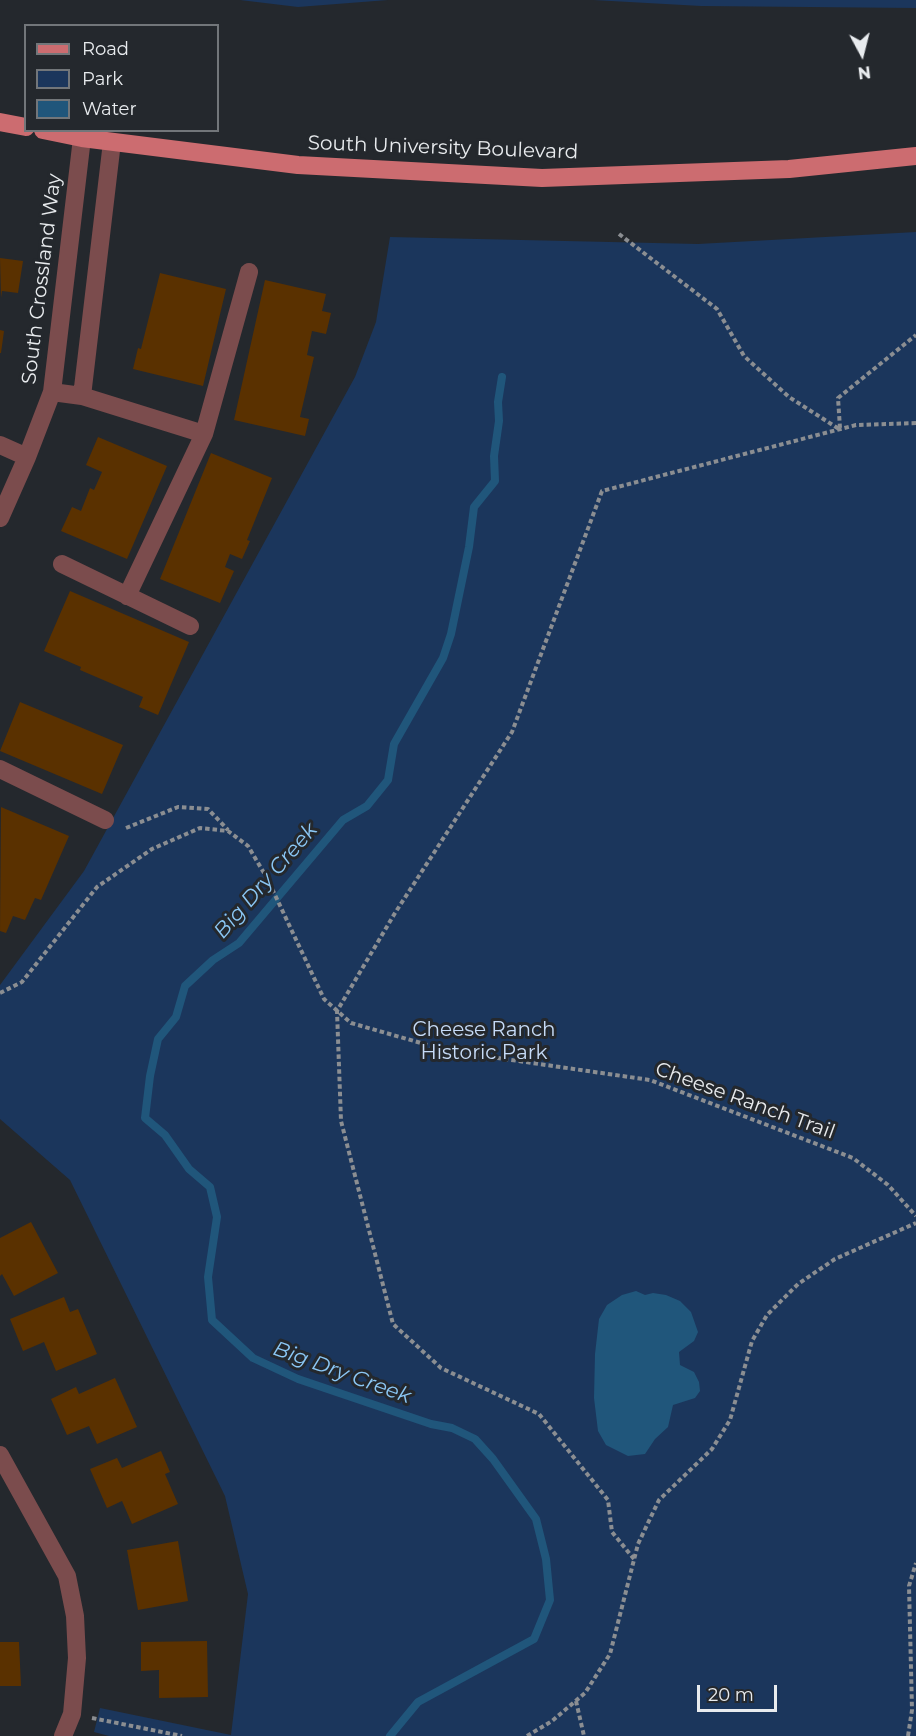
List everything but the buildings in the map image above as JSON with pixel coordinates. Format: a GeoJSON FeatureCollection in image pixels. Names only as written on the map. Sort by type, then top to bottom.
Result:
{"type":"FeatureCollection","features":[{"type":"Feature","properties":{"kind":"main road"},"geometry":{"type":"LineString","coordinates":[[0,122],[24,127]]}},
{"type":"Feature","properties":{"kind":"main road","name":"South University Boulevard"},"geometry":{"type":"LineString","coordinates":[[53,132],[82,138],[298,165],[542,178],[789,169],[916,156]]}},
{"type":"Feature","properties":{"kind":"street","name":"South Crossland Way"},"geometry":{"type":"LineString","coordinates":[[0,518],[52,392],[82,138]]}},
{"type":"Feature","properties":{"kind":"street"},"geometry":{"type":"LineString","coordinates":[[82,396],[112,142]]}},
{"type":"Feature","properties":{"kind":"street"},"geometry":{"type":"LineString","coordinates":[[127,596],[204,434],[249,272]]}},
{"type":"Feature","properties":{"kind":"street"},"geometry":{"type":"LineString","coordinates":[[52,392],[82,396],[204,434]]}},
{"type":"Feature","properties":{"kind":"street"},"geometry":{"type":"LineString","coordinates":[[0,445],[27,457]]}},
{"type":"Feature","properties":{"kind":"street"},"geometry":{"type":"LineString","coordinates":[[62,564],[190,626]]}},
{"type":"Feature","properties":{"kind":"street"},"geometry":{"type":"LineString","coordinates":[[0,769],[105,820]]}},
{"type":"Feature","properties":{"kind":"street"},"geometry":{"type":"LineString","coordinates":[[0,1455],[67,1576],[75,1616],[77,1658],[72,1714],[63,1736]]}},
{"type":"Feature","properties":{"kind":"path"},"geometry":{"type":"LineString","coordinates":[[619,234],[717,309],[744,356],[789,397],[840,429]]}},
{"type":"Feature","properties":{"kind":"path"},"geometry":{"type":"LineString","coordinates":[[840,429],[838,398],[916,335]]}},
{"type":"Feature","properties":{"kind":"path"},"geometry":{"type":"LineString","coordinates":[[634,1559],[612,1532],[608,1500],[539,1414],[441,1368],[393,1324],[341,1121],[337,1011],[395,913],[512,732],[602,492],[856,425],[916,423]]}},
{"type":"Feature","properties":{"kind":"path","name":"Cheese Ranch Trail"},"geometry":{"type":"LineString","coordinates":[[105,820],[126,828],[178,807],[208,809],[228,831],[248,846],[267,878],[324,999],[351,1023],[449,1051],[650,1080],[853,1158],[888,1185],[916,1216]]}},
{"type":"Feature","properties":{"kind":"path"},"geometry":{"type":"LineString","coordinates":[[0,993],[22,982],[97,886],[152,849],[200,828],[228,831]]}},
{"type":"Feature","properties":{"kind":"path"},"geometry":{"type":"LineString","coordinates":[[527,1736],[552,1721],[585,1693],[610,1654],[638,1544],[659,1500],[712,1449],[730,1420],[753,1341],[767,1315],[798,1284],[835,1259],[916,1223]]}},
{"type":"Feature","properties":{"kind":"path"},"geometry":{"type":"LineString","coordinates":[[909,1736],[912,1710],[909,1586],[916,1563]]}},
{"type":"Feature","properties":{"kind":"path"},"geometry":{"type":"LineString","coordinates":[[576,1701],[584,1736]]}},
{"type":"Feature","properties":{"kind":"path"},"geometry":{"type":"LineString","coordinates":[[72,1714],[182,1736]]}},
{"type":"Feature","properties":{"kind":"green space"},"geometry":{"type":"Polygon","coordinates":[[[240,0],[388,0],[298,7],[240,0]]]}},
{"type":"Feature","properties":{"kind":"green space"},"geometry":{"type":"Polygon","coordinates":[[[593,0],[916,0],[916,8],[701,6],[593,0]]]}},
{"type":"Feature","properties":{"kind":"green space","name":"Cheese Ranch Historic Park"},"geometry":{"type":"Polygon","coordinates":[[[916,232],[916,1736],[109,1736],[94,1732],[100,1708],[231,1735],[248,1594],[225,1496],[70,1180],[0,1119],[0,985],[84,871],[355,377],[376,322],[390,237],[698,244],[916,232]]]}},
{"type":"Feature","properties":{"kind":"water"},"geometry":{"type":"Polygon","coordinates":[[[636,1291],[645,1295],[653,1293],[666,1295],[680,1301],[691,1312],[698,1332],[694,1341],[679,1352],[680,1365],[694,1372],[700,1391],[695,1398],[673,1405],[668,1427],[655,1439],[645,1454],[628,1456],[606,1445],[598,1431],[594,1398],[595,1354],[599,1319],[607,1305],[622,1295],[636,1291]]]}},
{"type":"Feature","properties":{"kind":"waterway","name":"Big Dry Creek"},"geometry":{"type":"LineString","coordinates":[[390,1736],[418,1702],[534,1639],[550,1600],[546,1559],[536,1519],[493,1459],[475,1439],[452,1428],[431,1424],[298,1379],[253,1358],[212,1320],[208,1277],[217,1217],[210,1187],[189,1169],[165,1135],[145,1118],[150,1076],[158,1039],[176,1017],[185,986],[213,960],[239,943],[343,820],[367,806],[388,780],[394,744],[443,658],[451,634],[469,547],[474,507],[495,481],[494,456],[502,377]]}}]}
